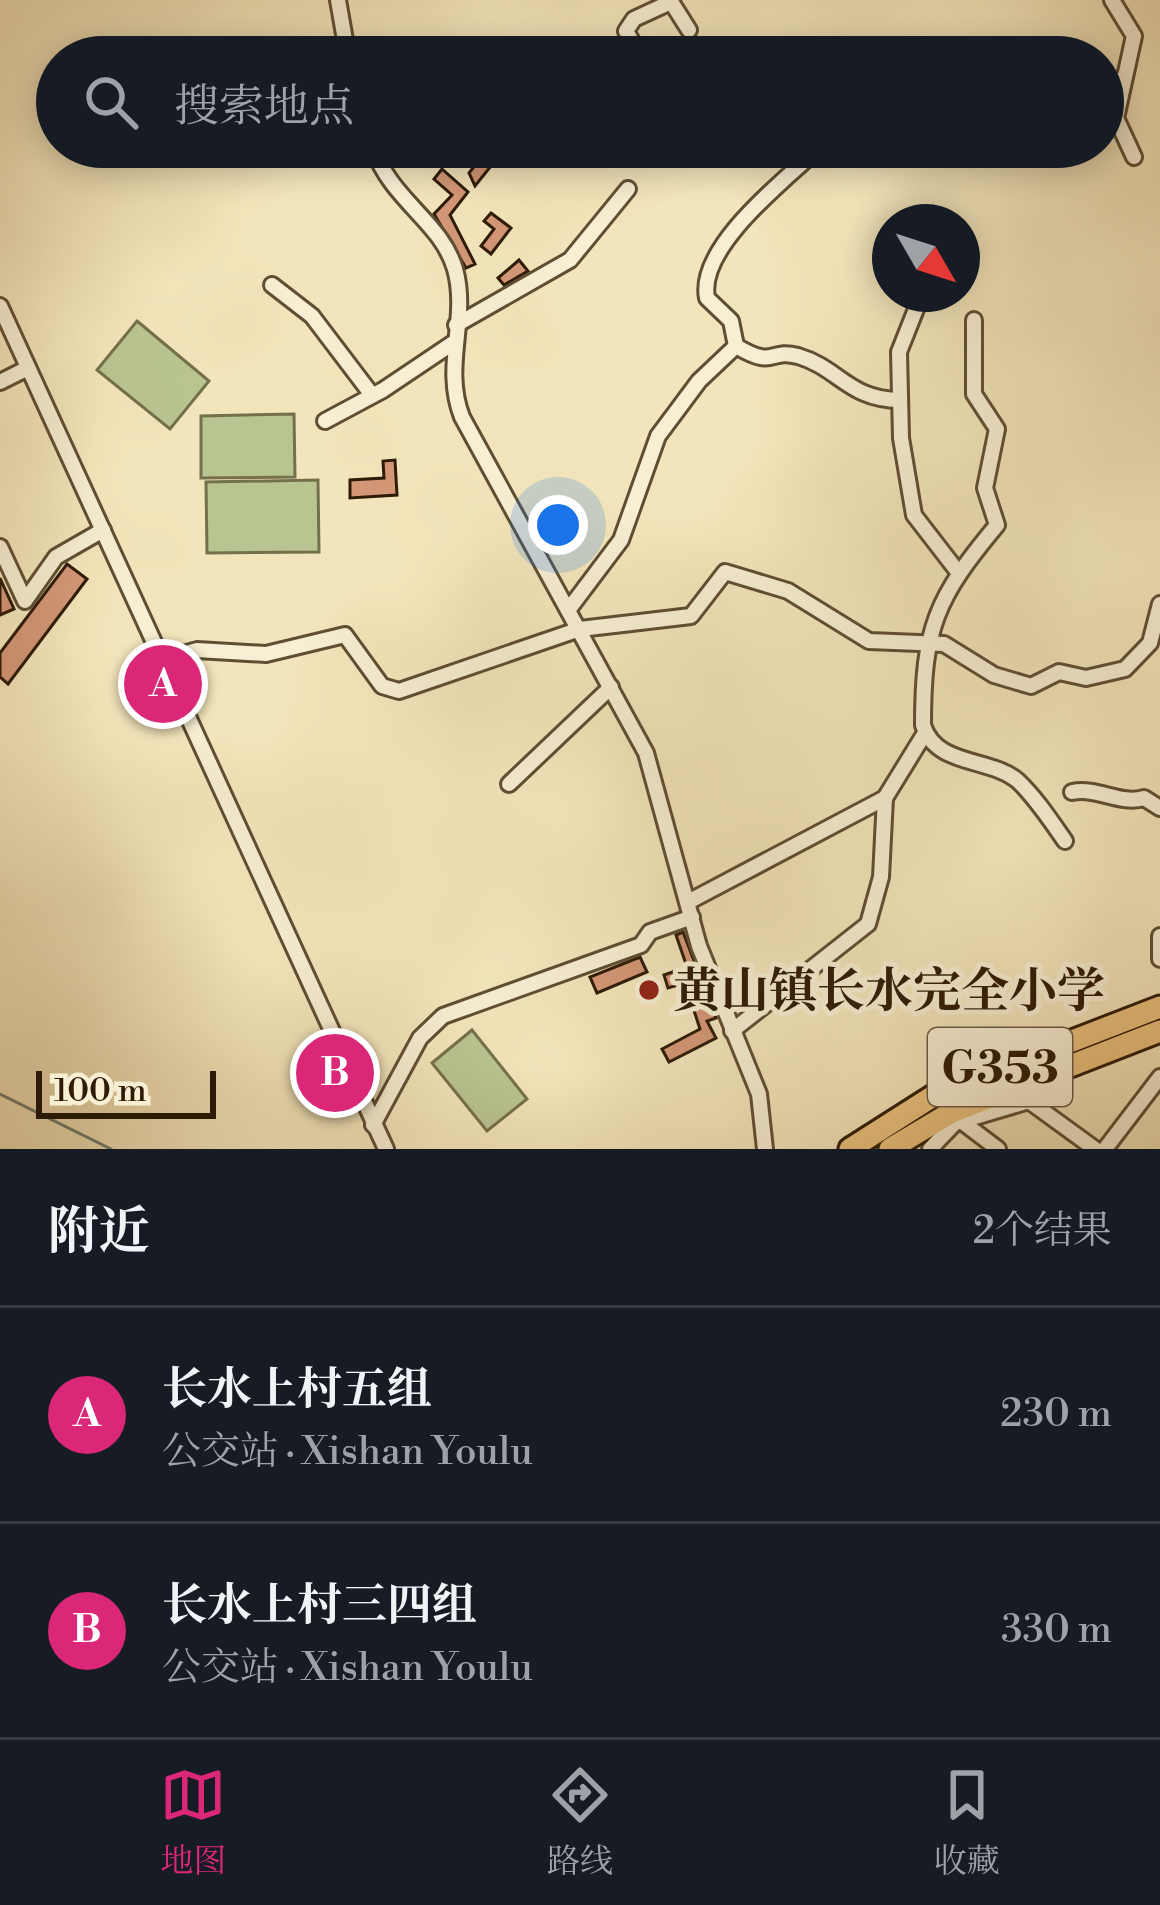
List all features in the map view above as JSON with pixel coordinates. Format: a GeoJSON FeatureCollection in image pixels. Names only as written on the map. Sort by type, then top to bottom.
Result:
{"type":"FeatureCollection","features":[{"type":"Feature","properties":{"kind":"highway","name":"G353"},"geometry":{"type":"LineString","coordinates":[[850,1149],[938,1093],[1160,1006]]}},
{"type":"Feature","properties":{"kind":"highway","name":"G353"},"geometry":{"type":"LineString","coordinates":[[890,1149],[968,1105],[1160,1031]]}},
{"type":"Feature","properties":{"kind":"street"},"geometry":{"type":"LineString","coordinates":[[338,0],[344,36]]}},
{"type":"Feature","properties":{"kind":"street"},"geometry":{"type":"LineString","coordinates":[[1112,0],[1133,36],[1124,77]]}},
{"type":"Feature","properties":{"kind":"street"},"geometry":{"type":"LineString","coordinates":[[629,36],[626,31],[634,19],[671,1],[689,30]]}},
{"type":"Feature","properties":{"kind":"street"},"geometry":{"type":"LineString","coordinates":[[1124,136],[1134,157]]}},
{"type":"Feature","properties":{"kind":"street"},"geometry":{"type":"LineString","coordinates":[[381,168],[387,183],[447,250],[459,287],[451,373],[462,417],[654,772],[690,910],[759,1094],[765,1149]]}},
{"type":"Feature","properties":{"kind":"street"},"geometry":{"type":"LineString","coordinates":[[797,168],[739,222],[711,271],[707,298],[731,321],[736,346],[761,361],[801,357],[860,395],[900,400]]}},
{"type":"Feature","properties":{"kind":"street"},"geometry":{"type":"LineString","coordinates":[[456,325],[570,260],[628,189]]}},
{"type":"Feature","properties":{"kind":"street"},"geometry":{"type":"LineString","coordinates":[[272,285],[312,316],[372,395]]}},
{"type":"Feature","properties":{"kind":"street"},"geometry":{"type":"LineString","coordinates":[[0,306],[386,1149]]}},
{"type":"Feature","properties":{"kind":"street"},"geometry":{"type":"LineString","coordinates":[[915,312],[899,352],[914,515],[958,572]]}},
{"type":"Feature","properties":{"kind":"street"},"geometry":{"type":"LineString","coordinates":[[732,1031],[868,924],[881,877],[886,798],[925,733],[928,641],[936,608],[958,572],[998,525],[985,488],[997,433],[974,394],[974,320]]}},
{"type":"Feature","properties":{"kind":"street"},"geometry":{"type":"LineString","coordinates":[[325,421],[453,343]]}},
{"type":"Feature","properties":{"kind":"street"},"geometry":{"type":"LineString","coordinates":[[568,609],[621,540],[664,426],[736,346]]}},
{"type":"Feature","properties":{"kind":"street"},"geometry":{"type":"LineString","coordinates":[[0,382],[28,368]]}},
{"type":"Feature","properties":{"kind":"street"},"geometry":{"type":"LineString","coordinates":[[0,548],[25,601],[56,556],[103,530]]}},
{"type":"Feature","properties":{"kind":"street"},"geometry":{"type":"LineString","coordinates":[[162,660],[197,650],[266,654],[345,635],[382,686],[399,691],[580,629],[691,616],[725,572],[788,591],[868,641],[928,641],[959,650],[990,674],[1024,686],[1059,672],[1110,676],[1148,646],[1160,604]]}},
{"type":"Feature","properties":{"kind":"street"},"geometry":{"type":"LineString","coordinates":[[509,784],[611,687]]}},
{"type":"Feature","properties":{"kind":"street"},"geometry":{"type":"LineString","coordinates":[[925,733],[958,759],[1015,779],[1065,841]]}},
{"type":"Feature","properties":{"kind":"street"},"geometry":{"type":"LineString","coordinates":[[1072,792],[1092,788],[1131,802],[1144,798],[1160,808]]}},
{"type":"Feature","properties":{"kind":"street"},"geometry":{"type":"LineString","coordinates":[[373,1125],[419,1038],[443,1016],[641,945],[650,932],[886,798]]}},
{"type":"Feature","properties":{"kind":"street"},"geometry":{"type":"LineString","coordinates":[[1160,936],[1160,959]]}},
{"type":"Feature","properties":{"kind":"street"},"geometry":{"type":"LineString","coordinates":[[1105,1149],[1160,1076]]}},
{"type":"Feature","properties":{"kind":"street"},"geometry":{"type":"LineString","coordinates":[[931,1149],[961,1121],[1029,1101],[1095,1149]]}},
{"type":"Feature","properties":{"kind":"street"},"geometry":{"type":"LineString","coordinates":[[961,1121],[998,1149]]}},
{"type":"Feature","properties":{"kind":"green space"},"geometry":{"type":"Polygon","coordinates":[[[137,321],[209,381],[170,429],[97,370],[137,321]]]}},
{"type":"Feature","properties":{"kind":"green space"},"geometry":{"type":"Polygon","coordinates":[[[294,414],[295,477],[201,478],[201,416],[294,414]]]}},
{"type":"Feature","properties":{"kind":"green space"},"geometry":{"type":"Polygon","coordinates":[[[318,480],[319,552],[207,553],[206,482],[318,480]]]}},
{"type":"Feature","properties":{"kind":"green space"},"geometry":{"type":"Polygon","coordinates":[[[472,1030],[527,1099],[487,1131],[432,1063],[472,1030]]]}},
{"type":"Feature","properties":{"kind":"building"},"geometry":{"type":"Polygon","coordinates":[[[473,168],[489,168],[475,186],[469,173],[473,168]]]}},
{"type":"Feature","properties":{"kind":"building"},"geometry":{"type":"Polygon","coordinates":[[[442,169],[468,192],[450,215],[475,264],[466,268],[434,214],[452,195],[434,179],[442,169]]]}},
{"type":"Feature","properties":{"kind":"building"},"geometry":{"type":"Polygon","coordinates":[[[491,213],[511,228],[491,254],[481,246],[494,229],[484,221],[491,213]]]}},
{"type":"Feature","properties":{"kind":"building"},"geometry":{"type":"Polygon","coordinates":[[[519,260],[528,271],[504,285],[498,278],[519,260]]]}},
{"type":"Feature","properties":{"kind":"building"},"geometry":{"type":"Polygon","coordinates":[[[395,460],[397,495],[350,498],[350,480],[384,478],[383,461],[395,460]]]}},
{"type":"Feature","properties":{"kind":"building"},"geometry":{"type":"Polygon","coordinates":[[[67,564],[87,579],[8,684],[0,677],[0,653],[67,564]]]}},
{"type":"Feature","properties":{"kind":"building"},"geometry":{"type":"Polygon","coordinates":[[[0,578],[14,609],[0,615],[0,578]]]}},
{"type":"Feature","properties":{"kind":"building"},"geometry":{"type":"Polygon","coordinates":[[[683,932],[716,1018],[707,1021],[716,1038],[669,1062],[662,1049],[700,1029],[685,983],[668,988],[664,975],[687,967],[676,935],[683,932]]]}},
{"type":"Feature","properties":{"kind":"building"},"geometry":{"type":"Polygon","coordinates":[[[640,957],[647,972],[597,993],[590,977],[640,957]]]}},
{"type":"Feature","properties":{"kind":"waterway"},"geometry":{"type":"LineString","coordinates":[[0,1094],[111,1149]]}},
{"type":"Feature","properties":{"kind":"place","name":"长水上村五组"},"geometry":{"type":"Point","coordinates":[163,684]}},
{"type":"Feature","properties":{"kind":"place","name":"黄山镇长水完全小学"},"geometry":{"type":"Point","coordinates":[649,990]}},
{"type":"Feature","properties":{"kind":"place","name":"长水上村三四组"},"geometry":{"type":"Point","coordinates":[335,1073]}}]}
